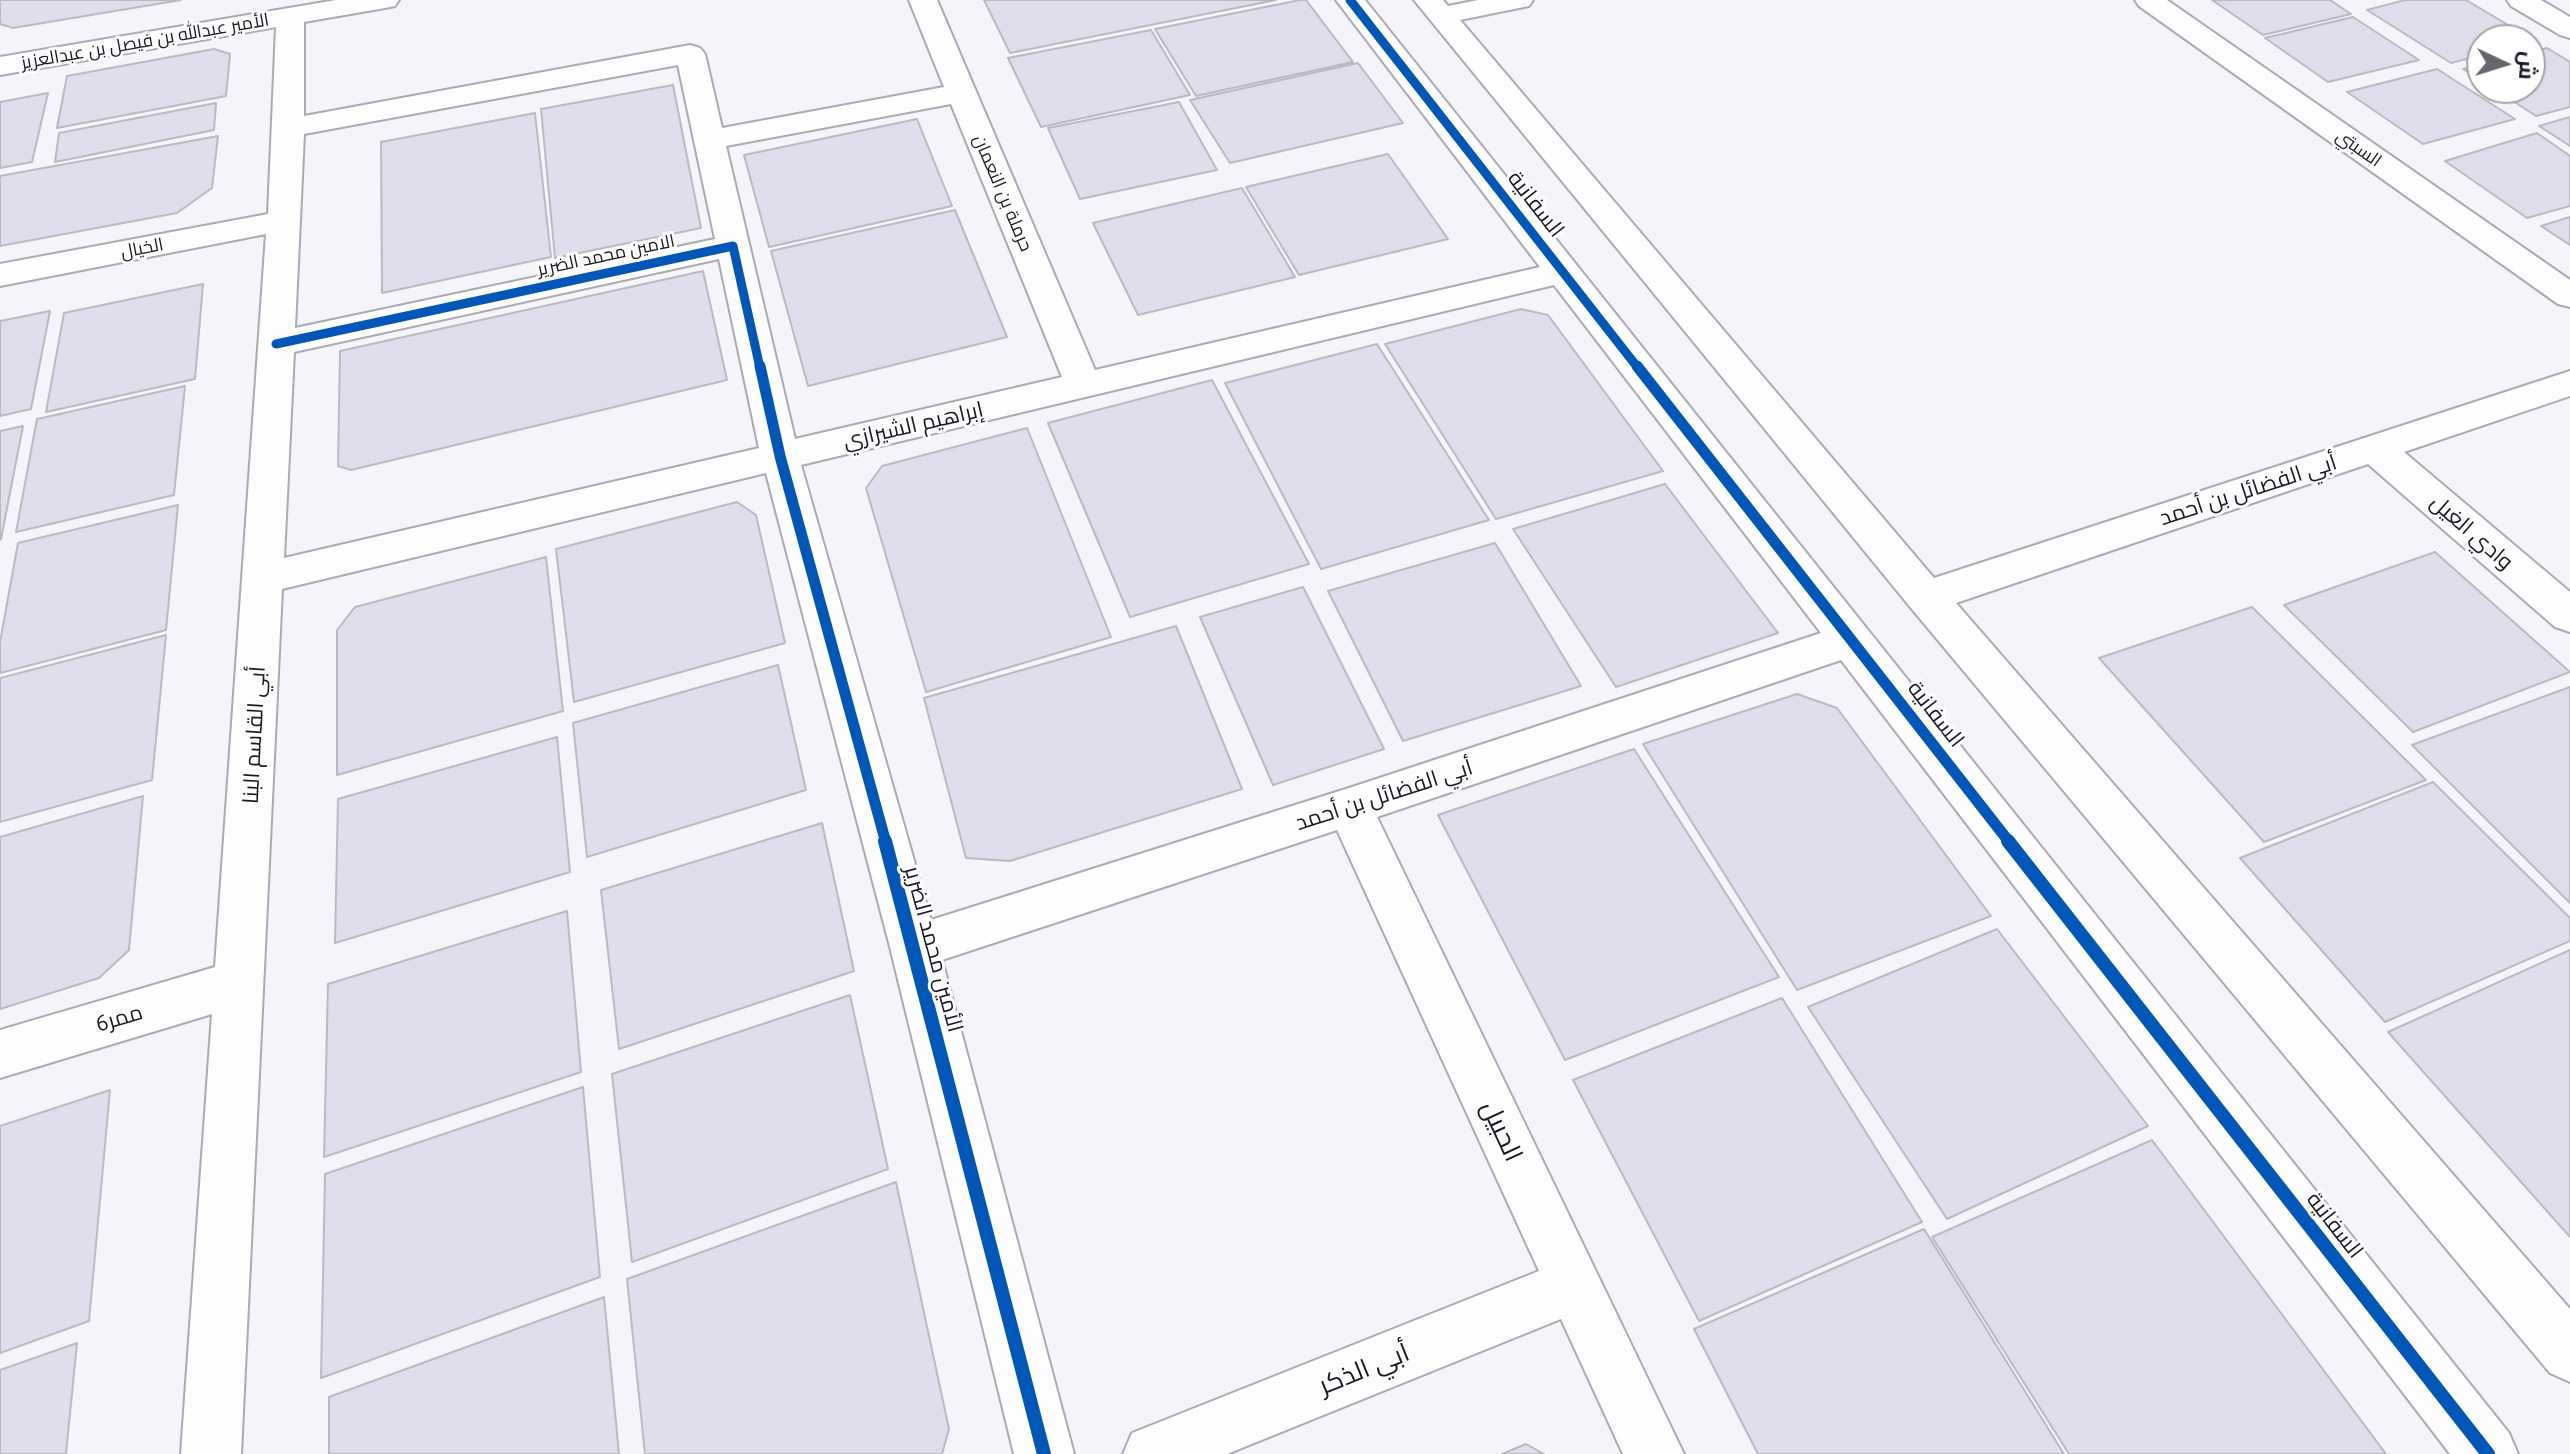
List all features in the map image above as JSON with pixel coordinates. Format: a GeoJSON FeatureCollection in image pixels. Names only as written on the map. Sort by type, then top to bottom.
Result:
{"type":"FeatureCollection","features":[{"type":"Feature","properties":{"kind":"street","name":"الأمير عبدالله بن فيصل بن عبدالعزيز"},"geometry":{"type":"LineString","coordinates":[[0,66],[385,0]]}},
{"type":"Feature","properties":{"kind":"street","name":"حرملة بن النعمان"},"geometry":{"type":"LineString","coordinates":[[923,0],[1083,385]]}},
{"type":"Feature","properties":{"kind":"street","name":"السفانية"},"geometry":{"type":"LineString","coordinates":[[1350,0],[2488,1454]]}},
{"type":"Feature","properties":{"kind":"street"},"geometry":{"type":"LineString","coordinates":[[1434,8],[1519,0]]}},
{"type":"Feature","properties":{"kind":"street","name":"السبتي"},"geometry":{"type":"LineString","coordinates":[[2149,0],[2570,296]]}},
{"type":"Feature","properties":{"kind":"street"},"geometry":{"type":"LineString","coordinates":[[2521,0],[2570,29]]}},
{"type":"Feature","properties":{"kind":"street"},"geometry":{"type":"LineString","coordinates":[[1434,8],[1926,597],[2570,1353]]}},
{"type":"Feature","properties":{"kind":"street","name":"أبي القاسم البنا"},"geometry":{"type":"LineString","coordinates":[[211,1454],[284,221],[290,16]]}},
{"type":"Feature","properties":{"kind":"street"},"geometry":{"type":"LineString","coordinates":[[289,128],[690,54],[780,456]]}},
{"type":"Feature","properties":{"kind":"street"},"geometry":{"type":"LineString","coordinates":[[708,140],[962,93]]}},
{"type":"Feature","properties":{"kind":"street","name":"الخيال"},"geometry":{"type":"LineString","coordinates":[[0,275],[284,221]]}},
{"type":"Feature","properties":{"kind":"street","name":"الامين محمد الضرير"},"geometry":{"type":"LineString","coordinates":[[276,344],[733,246]]}},
{"type":"Feature","properties":{"kind":"street","name":"إبراهيم الشيرازي"},"geometry":{"type":"LineString","coordinates":[[263,578],[1563,272]]}},
{"type":"Feature","properties":{"kind":"street","name":"أبي الفضائل بن أحمد"},"geometry":{"type":"LineString","coordinates":[[1926,597],[2570,383]]}},
{"type":"Feature","properties":{"kind":"street","name":"وادي الغيل"},"geometry":{"type":"LineString","coordinates":[[2374,448],[2570,616]]}},
{"type":"Feature","properties":{"kind":"street","name":"الأمين محمد الضرير"},"geometry":{"type":"LineString","coordinates":[[780,456],[914,947],[1044,1454]]}},
{"type":"Feature","properties":{"kind":"street","name":"أبي الفضائل بن أحمد"},"geometry":{"type":"LineString","coordinates":[[914,947],[1349,807],[1853,639]]}},
{"type":"Feature","properties":{"kind":"street","name":"الحبيل"},"geometry":{"type":"LineString","coordinates":[[1349,807],[1654,1454]]}},
{"type":"Feature","properties":{"kind":"street","name":"ممر6"},"geometry":{"type":"LineString","coordinates":[[0,1054],[239,983]]}},
{"type":"Feature","properties":{"kind":"street","name":"أبي الذكر"},"geometry":{"type":"LineString","coordinates":[[1153,1454],[1574,1285]]}},
{"type":"Feature","properties":{"kind":"building"},"geometry":{"type":"Polygon","coordinates":[[[0,0],[181,0],[13,28],[0,24],[0,0]]]}},
{"type":"Feature","properties":{"kind":"building"},"geometry":{"type":"Polygon","coordinates":[[[984,0],[1276,0],[1010,53],[984,0]]]}},
{"type":"Feature","properties":{"kind":"building"},"geometry":{"type":"Polygon","coordinates":[[[1306,0],[1353,62],[1196,96],[1155,29],[1306,0]]]}},
{"type":"Feature","properties":{"kind":"building"},"geometry":{"type":"Polygon","coordinates":[[[2212,0],[2330,0],[2351,14],[2263,35],[2212,0]]]}},
{"type":"Feature","properties":{"kind":"building"},"geometry":{"type":"Polygon","coordinates":[[[2405,0],[2466,0],[2506,24],[2466,24],[2466,59],[2451,63],[2367,10],[2405,0]]]}},
{"type":"Feature","properties":{"kind":"building"},"geometry":{"type":"Polygon","coordinates":[[[2353,17],[2419,60],[2328,82],[2265,38],[2353,17]]]}},
{"type":"Feature","properties":{"kind":"building"},"geometry":{"type":"Polygon","coordinates":[[[1151,30],[1190,95],[1041,127],[1008,58],[1151,30]]]}},
{"type":"Feature","properties":{"kind":"building"},"geometry":{"type":"Polygon","coordinates":[[[2546,48],[2570,62],[2570,107],[2536,116],[2518,104],[2546,104],[2546,48]]]}},
{"type":"Feature","properties":{"kind":"building"},"geometry":{"type":"Polygon","coordinates":[[[214,49],[230,54],[226,96],[57,128],[67,76],[214,49]]]}},
{"type":"Feature","properties":{"kind":"building"},"geometry":{"type":"Polygon","coordinates":[[[1358,63],[1403,123],[1230,163],[1190,100],[1358,63]]]}},
{"type":"Feature","properties":{"kind":"building"},"geometry":{"type":"Polygon","coordinates":[[[2437,69],[2466,88],[2466,104],[2492,104],[2515,119],[2423,144],[2347,92],[2437,69]]]}},
{"type":"Feature","properties":{"kind":"building"},"geometry":{"type":"Polygon","coordinates":[[[673,85],[701,228],[555,258],[541,109],[673,85]]]}},
{"type":"Feature","properties":{"kind":"building"},"geometry":{"type":"Polygon","coordinates":[[[48,93],[32,162],[0,168],[0,102],[48,93]]]}},
{"type":"Feature","properties":{"kind":"building"},"geometry":{"type":"Polygon","coordinates":[[[1179,102],[1217,170],[1080,199],[1048,128],[1179,102]]]}},
{"type":"Feature","properties":{"kind":"building"},"geometry":{"type":"Polygon","coordinates":[[[216,103],[214,130],[55,162],[59,133],[216,103]]]}},
{"type":"Feature","properties":{"kind":"building"},"geometry":{"type":"Polygon","coordinates":[[[535,113],[551,257],[382,293],[381,142],[535,113]]]}},
{"type":"Feature","properties":{"kind":"building"},"geometry":{"type":"Polygon","coordinates":[[[2570,117],[2570,146],[2539,126],[2570,117]]]}},
{"type":"Feature","properties":{"kind":"building"},"geometry":{"type":"Polygon","coordinates":[[[917,119],[952,206],[769,247],[744,155],[917,119]]]}},
{"type":"Feature","properties":{"kind":"building"},"geometry":{"type":"Polygon","coordinates":[[[2537,133],[2570,156],[2570,206],[2527,218],[2445,161],[2537,133]]]}},
{"type":"Feature","properties":{"kind":"building"},"geometry":{"type":"Polygon","coordinates":[[[218,136],[212,188],[177,213],[0,246],[0,176],[218,136]]]}},
{"type":"Feature","properties":{"kind":"building"},"geometry":{"type":"Polygon","coordinates":[[[1388,154],[1448,239],[1299,275],[1246,187],[1388,154]]]}},
{"type":"Feature","properties":{"kind":"building"},"geometry":{"type":"Polygon","coordinates":[[[1242,188],[1295,277],[1138,315],[1093,223],[1242,188]]]}},
{"type":"Feature","properties":{"kind":"building"},"geometry":{"type":"Polygon","coordinates":[[[955,210],[1007,337],[808,386],[771,251],[955,210]]]}},
{"type":"Feature","properties":{"kind":"building"},"geometry":{"type":"Polygon","coordinates":[[[2570,217],[2570,245],[2541,226],[2570,217]]]}},
{"type":"Feature","properties":{"kind":"building"},"geometry":{"type":"Polygon","coordinates":[[[703,271],[727,380],[351,470],[338,466],[340,351],[703,271]]]}},
{"type":"Feature","properties":{"kind":"building"},"geometry":{"type":"Polygon","coordinates":[[[203,284],[195,379],[46,412],[64,313],[203,284]]]}},
{"type":"Feature","properties":{"kind":"building"},"geometry":{"type":"Polygon","coordinates":[[[1521,309],[1548,315],[1663,471],[1496,519],[1385,344],[1521,309]]]}},
{"type":"Feature","properties":{"kind":"building"},"geometry":{"type":"Polygon","coordinates":[[[50,311],[31,409],[0,416],[0,321],[50,311]]]}},
{"type":"Feature","properties":{"kind":"building"},"geometry":{"type":"Polygon","coordinates":[[[1377,344],[1489,520],[1321,569],[1225,383],[1377,344]]]}},
{"type":"Feature","properties":{"kind":"building"},"geometry":{"type":"Polygon","coordinates":[[[1212,380],[1309,564],[1130,617],[1048,423],[1212,380]]]}},
{"type":"Feature","properties":{"kind":"building"},"geometry":{"type":"Polygon","coordinates":[[[185,386],[174,495],[16,532],[37,419],[185,386]]]}},
{"type":"Feature","properties":{"kind":"building"},"geometry":{"type":"Polygon","coordinates":[[[23,426],[1,539],[0,540],[0,431],[23,426]]]}},
{"type":"Feature","properties":{"kind":"building"},"geometry":{"type":"Polygon","coordinates":[[[1027,428],[1111,637],[926,692],[866,488],[882,466],[1027,428]]]}},
{"type":"Feature","properties":{"kind":"building"},"geometry":{"type":"Polygon","coordinates":[[[1665,484],[1778,633],[1616,687],[1513,529],[1665,484]]]}},
{"type":"Feature","properties":{"kind":"building"},"geometry":{"type":"Polygon","coordinates":[[[737,502],[756,515],[785,643],[574,702],[556,549],[737,502]]]}},
{"type":"Feature","properties":{"kind":"building"},"geometry":{"type":"Polygon","coordinates":[[[178,505],[166,630],[0,673],[0,642],[18,543],[178,505]]]}},
{"type":"Feature","properties":{"kind":"building"},"geometry":{"type":"Polygon","coordinates":[[[1495,543],[1581,686],[1403,741],[1328,591],[1495,543]]]}},
{"type":"Feature","properties":{"kind":"building"},"geometry":{"type":"Polygon","coordinates":[[[2435,552],[2570,672],[2413,732],[2284,605],[2435,552]]]}},
{"type":"Feature","properties":{"kind":"building"},"geometry":{"type":"Polygon","coordinates":[[[546,557],[563,711],[337,775],[337,630],[355,607],[546,557]]]}},
{"type":"Feature","properties":{"kind":"building"},"geometry":{"type":"Polygon","coordinates":[[[1303,587],[1384,749],[1273,785],[1200,617],[1303,587]]]}},
{"type":"Feature","properties":{"kind":"building"},"geometry":{"type":"Polygon","coordinates":[[[2252,607],[2426,780],[2264,842],[2099,658],[2252,607]]]}},
{"type":"Feature","properties":{"kind":"building"},"geometry":{"type":"Polygon","coordinates":[[[1176,626],[1242,789],[1010,861],[966,858],[924,698],[1176,626]]]}},
{"type":"Feature","properties":{"kind":"building"},"geometry":{"type":"Polygon","coordinates":[[[166,635],[152,780],[0,822],[0,678],[166,635]]]}},
{"type":"Feature","properties":{"kind":"building"},"geometry":{"type":"Polygon","coordinates":[[[778,665],[806,790],[587,857],[573,723],[778,665]]]}},
{"type":"Feature","properties":{"kind":"building"},"geometry":{"type":"Polygon","coordinates":[[[2570,687],[2570,903],[2412,745],[2570,687]]]}},
{"type":"Feature","properties":{"kind":"building"},"geometry":{"type":"Polygon","coordinates":[[[1797,694],[1837,708],[1991,916],[1797,990],[1643,744],[1797,694]]]}},
{"type":"Feature","properties":{"kind":"building"},"geometry":{"type":"Polygon","coordinates":[[[557,737],[570,872],[335,943],[338,799],[557,737]]]}},
{"type":"Feature","properties":{"kind":"building"},"geometry":{"type":"Polygon","coordinates":[[[1634,749],[1779,977],[1565,1060],[1438,815],[1634,749]]]}},
{"type":"Feature","properties":{"kind":"building"},"geometry":{"type":"Polygon","coordinates":[[[2433,782],[2570,918],[2570,941],[2385,1022],[2240,858],[2433,782]]]}},
{"type":"Feature","properties":{"kind":"building"},"geometry":{"type":"Polygon","coordinates":[[[143,796],[129,950],[99,978],[0,1009],[0,837],[143,796]]]}},
{"type":"Feature","properties":{"kind":"building"},"geometry":{"type":"Polygon","coordinates":[[[822,823],[854,971],[619,1049],[601,890],[822,823]]]}},
{"type":"Feature","properties":{"kind":"building"},"geometry":{"type":"Polygon","coordinates":[[[567,911],[581,1072],[324,1157],[328,984],[567,911]]]}},
{"type":"Feature","properties":{"kind":"building"},"geometry":{"type":"Polygon","coordinates":[[[1997,929],[2148,1126],[1947,1219],[1808,1007],[1997,929]]]}},
{"type":"Feature","properties":{"kind":"building"},"geometry":{"type":"Polygon","coordinates":[[[2570,950],[2570,1237],[2388,1032],[2570,950]]]}},
{"type":"Feature","properties":{"kind":"building"},"geometry":{"type":"Polygon","coordinates":[[[850,995],[888,1169],[632,1262],[612,1074],[850,995]]]}},
{"type":"Feature","properties":{"kind":"building"},"geometry":{"type":"Polygon","coordinates":[[[1782,998],[1922,1222],[1699,1321],[1573,1080],[1782,998]]]}},
{"type":"Feature","properties":{"kind":"building"},"geometry":{"type":"Polygon","coordinates":[[[583,1087],[600,1277],[321,1378],[325,1174],[583,1087]]]}},
{"type":"Feature","properties":{"kind":"building"},"geometry":{"type":"Polygon","coordinates":[[[110,1090],[89,1321],[0,1353],[0,1126],[110,1090]]]}},
{"type":"Feature","properties":{"kind":"building"},"geometry":{"type":"Polygon","coordinates":[[[2152,1140],[2386,1454],[2069,1454],[1932,1237],[2152,1140]]]}},
{"type":"Feature","properties":{"kind":"building"},"geometry":{"type":"Polygon","coordinates":[[[896,1182],[949,1429],[942,1454],[645,1454],[627,1279],[896,1182]]]}},
{"type":"Feature","properties":{"kind":"building"},"geometry":{"type":"Polygon","coordinates":[[[1924,1229],[2064,1454],[1758,1454],[1694,1329],[1924,1229]]]}},
{"type":"Feature","properties":{"kind":"building"},"geometry":{"type":"Polygon","coordinates":[[[604,1297],[619,1454],[329,1454],[329,1397],[604,1297]]]}},
{"type":"Feature","properties":{"kind":"building"},"geometry":{"type":"Polygon","coordinates":[[[77,1343],[66,1454],[0,1454],[0,1370],[77,1343]]]}},
{"type":"Feature","properties":{"kind":"building"},"geometry":{"type":"Polygon","coordinates":[[[1526,1444],[1544,1454],[1502,1454],[1526,1444]]]}},
{"type":"Feature","properties":{"kind":"cycle path"},"geometry":{"type":"LineString","coordinates":[[1350,0],[2488,1454]]}},
{"type":"Feature","properties":{"kind":"cycle path"},"geometry":{"type":"LineString","coordinates":[[276,344],[733,246],[780,456],[914,947],[1044,1454]]}}]}
